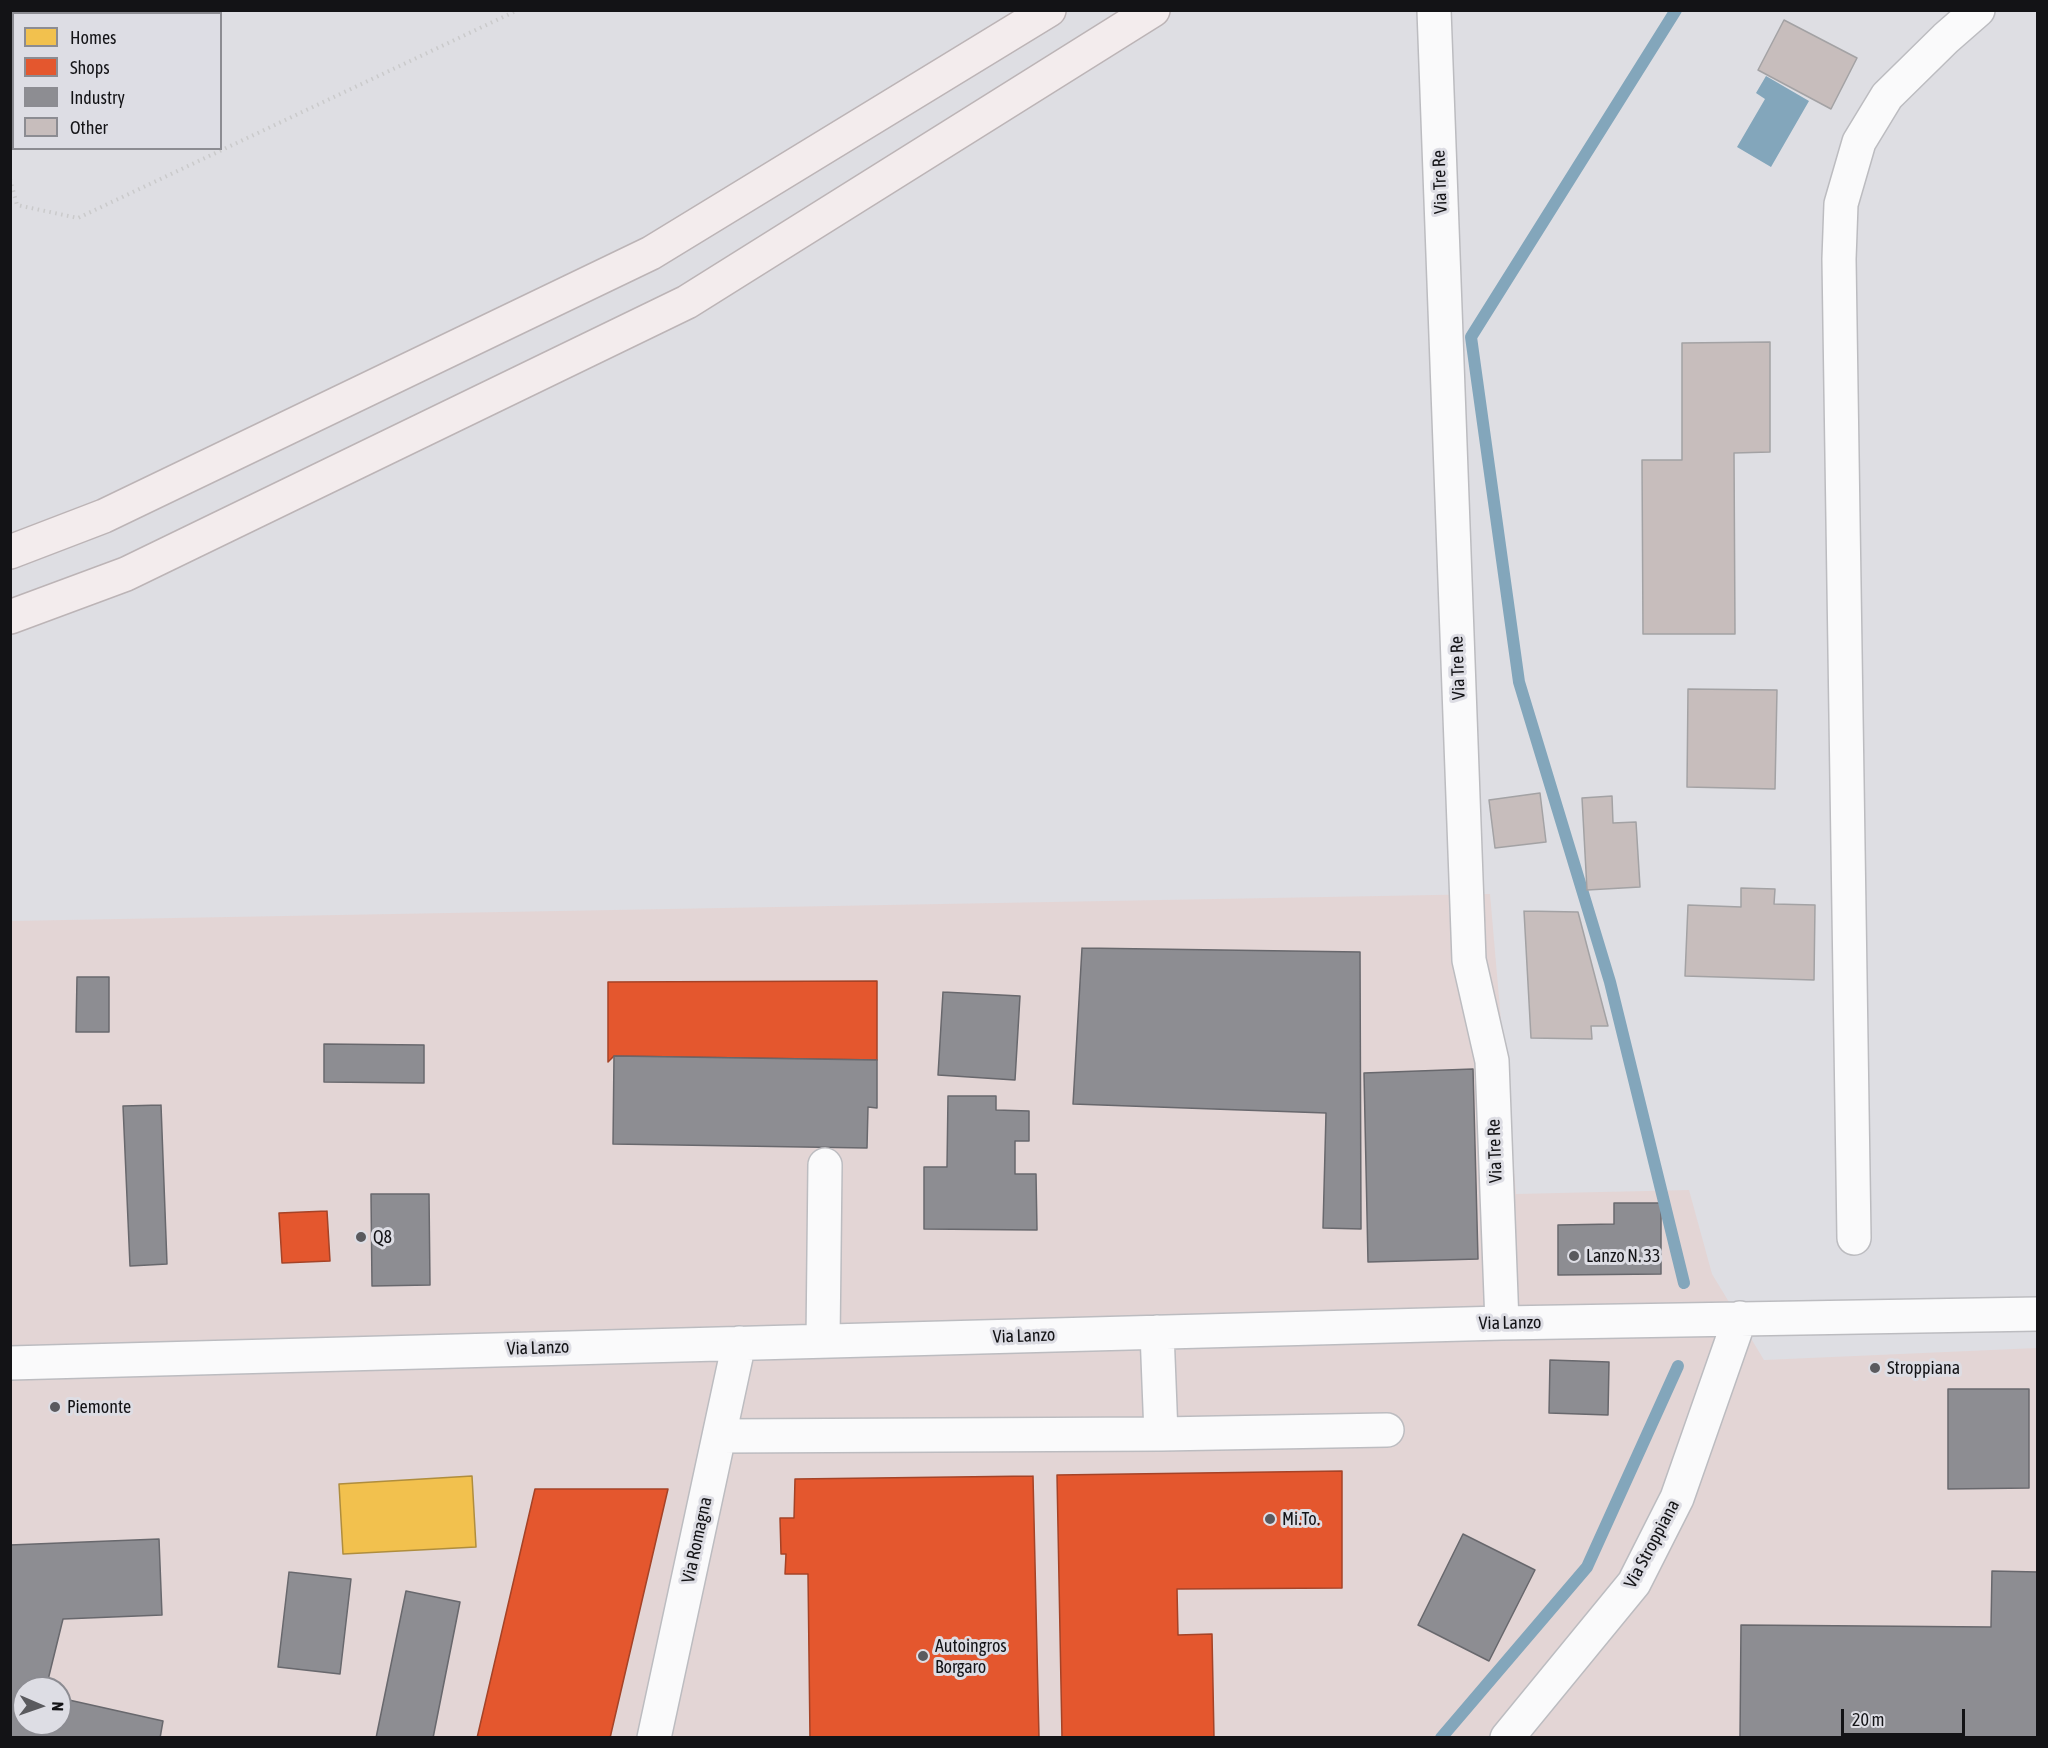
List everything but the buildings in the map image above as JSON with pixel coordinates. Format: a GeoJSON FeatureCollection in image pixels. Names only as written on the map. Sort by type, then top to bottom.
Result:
{"type":"FeatureCollection","features":[{"type":"Feature","properties":{"kind":"highway"},"geometry":{"type":"LineString","coordinates":[[10,552],[104,516],[651,253],[1049,10]]}},
{"type":"Feature","properties":{"kind":"highway"},"geometry":{"type":"LineString","coordinates":[[10,617],[126,574],[687,302],[1153,10]]}},
{"type":"Feature","properties":{"kind":"street","name":"Via Tre Re"},"geometry":{"type":"LineString","coordinates":[[1434,10],[1469,960],[1492,1061],[1502,1323]]}},
{"type":"Feature","properties":{"kind":"street"},"geometry":{"type":"LineString","coordinates":[[1854,1238],[1839,259],[1841,204],[1859,142],[1887,96],[1978,10]]}},
{"type":"Feature","properties":{"kind":"street"},"geometry":{"type":"LineString","coordinates":[[823,1341],[825,1165]]}},
{"type":"Feature","properties":{"kind":"street","name":"Via Lanzo"},"geometry":{"type":"LineString","coordinates":[[10,1363],[1502,1323],[2037,1314]]}},
{"type":"Feature","properties":{"kind":"street","name":"Via Stroppiana"},"geometry":{"type":"LineString","coordinates":[[1507,1737],[1634,1583],[1677,1498],[1740,1318]]}},
{"type":"Feature","properties":{"kind":"street"},"geometry":{"type":"LineString","coordinates":[[1157,1332],[1161,1434]]}},
{"type":"Feature","properties":{"kind":"street","name":"Via Romagna"},"geometry":{"type":"LineString","coordinates":[[654,1737],[739,1343]]}},
{"type":"Feature","properties":{"kind":"street"},"geometry":{"type":"LineString","coordinates":[[719,1436],[1161,1434],[1387,1430]]}},
{"type":"Feature","properties":{"kind":"path"},"geometry":{"type":"LineString","coordinates":[[222,150],[518,10]]}},
{"type":"Feature","properties":{"kind":"path"},"geometry":{"type":"LineString","coordinates":[[10,179],[17,205],[78,218],[222,150]]}},
{"type":"Feature","properties":{"kind":"shaded area"},"geometry":{"type":"Polygon","coordinates":[[[1490,894],[1516,1194],[1689,1190],[1712,1274],[1764,1360],[2037,1348],[2037,1737],[11,1737],[10,921],[1490,894]]]}},
{"type":"Feature","properties":{"kind":"water"},"geometry":{"type":"Polygon","coordinates":[[[1766,76],[1809,101],[1771,167],[1737,147],[1765,99],[1756,93],[1766,76]]]}},
{"type":"Feature","properties":{"kind":"waterway"},"geometry":{"type":"LineString","coordinates":[[1676,10],[1471,337],[1519,682],[1610,982],[1684,1283]]}},
{"type":"Feature","properties":{"kind":"waterway"},"geometry":{"type":"LineString","coordinates":[[1441,1738],[1587,1567],[1678,1366]]}},
{"type":"Feature","properties":{"kind":"place","name":"Q8"},"geometry":{"type":"Point","coordinates":[361,1237]}},
{"type":"Feature","properties":{"kind":"place","name":"Lanzo N. 33"},"geometry":{"type":"Point","coordinates":[1574,1256]}},
{"type":"Feature","properties":{"kind":"place","name":"Stroppiana"},"geometry":{"type":"Point","coordinates":[1875,1368]}},
{"type":"Feature","properties":{"kind":"place","name":"Piemonte"},"geometry":{"type":"Point","coordinates":[55,1407]}},
{"type":"Feature","properties":{"kind":"place","name":"Mi.To."},"geometry":{"type":"Point","coordinates":[1270,1519]}},
{"type":"Feature","properties":{"kind":"place","name":"Autoingros Borgaro"},"geometry":{"type":"Point","coordinates":[923,1656]}}]}
